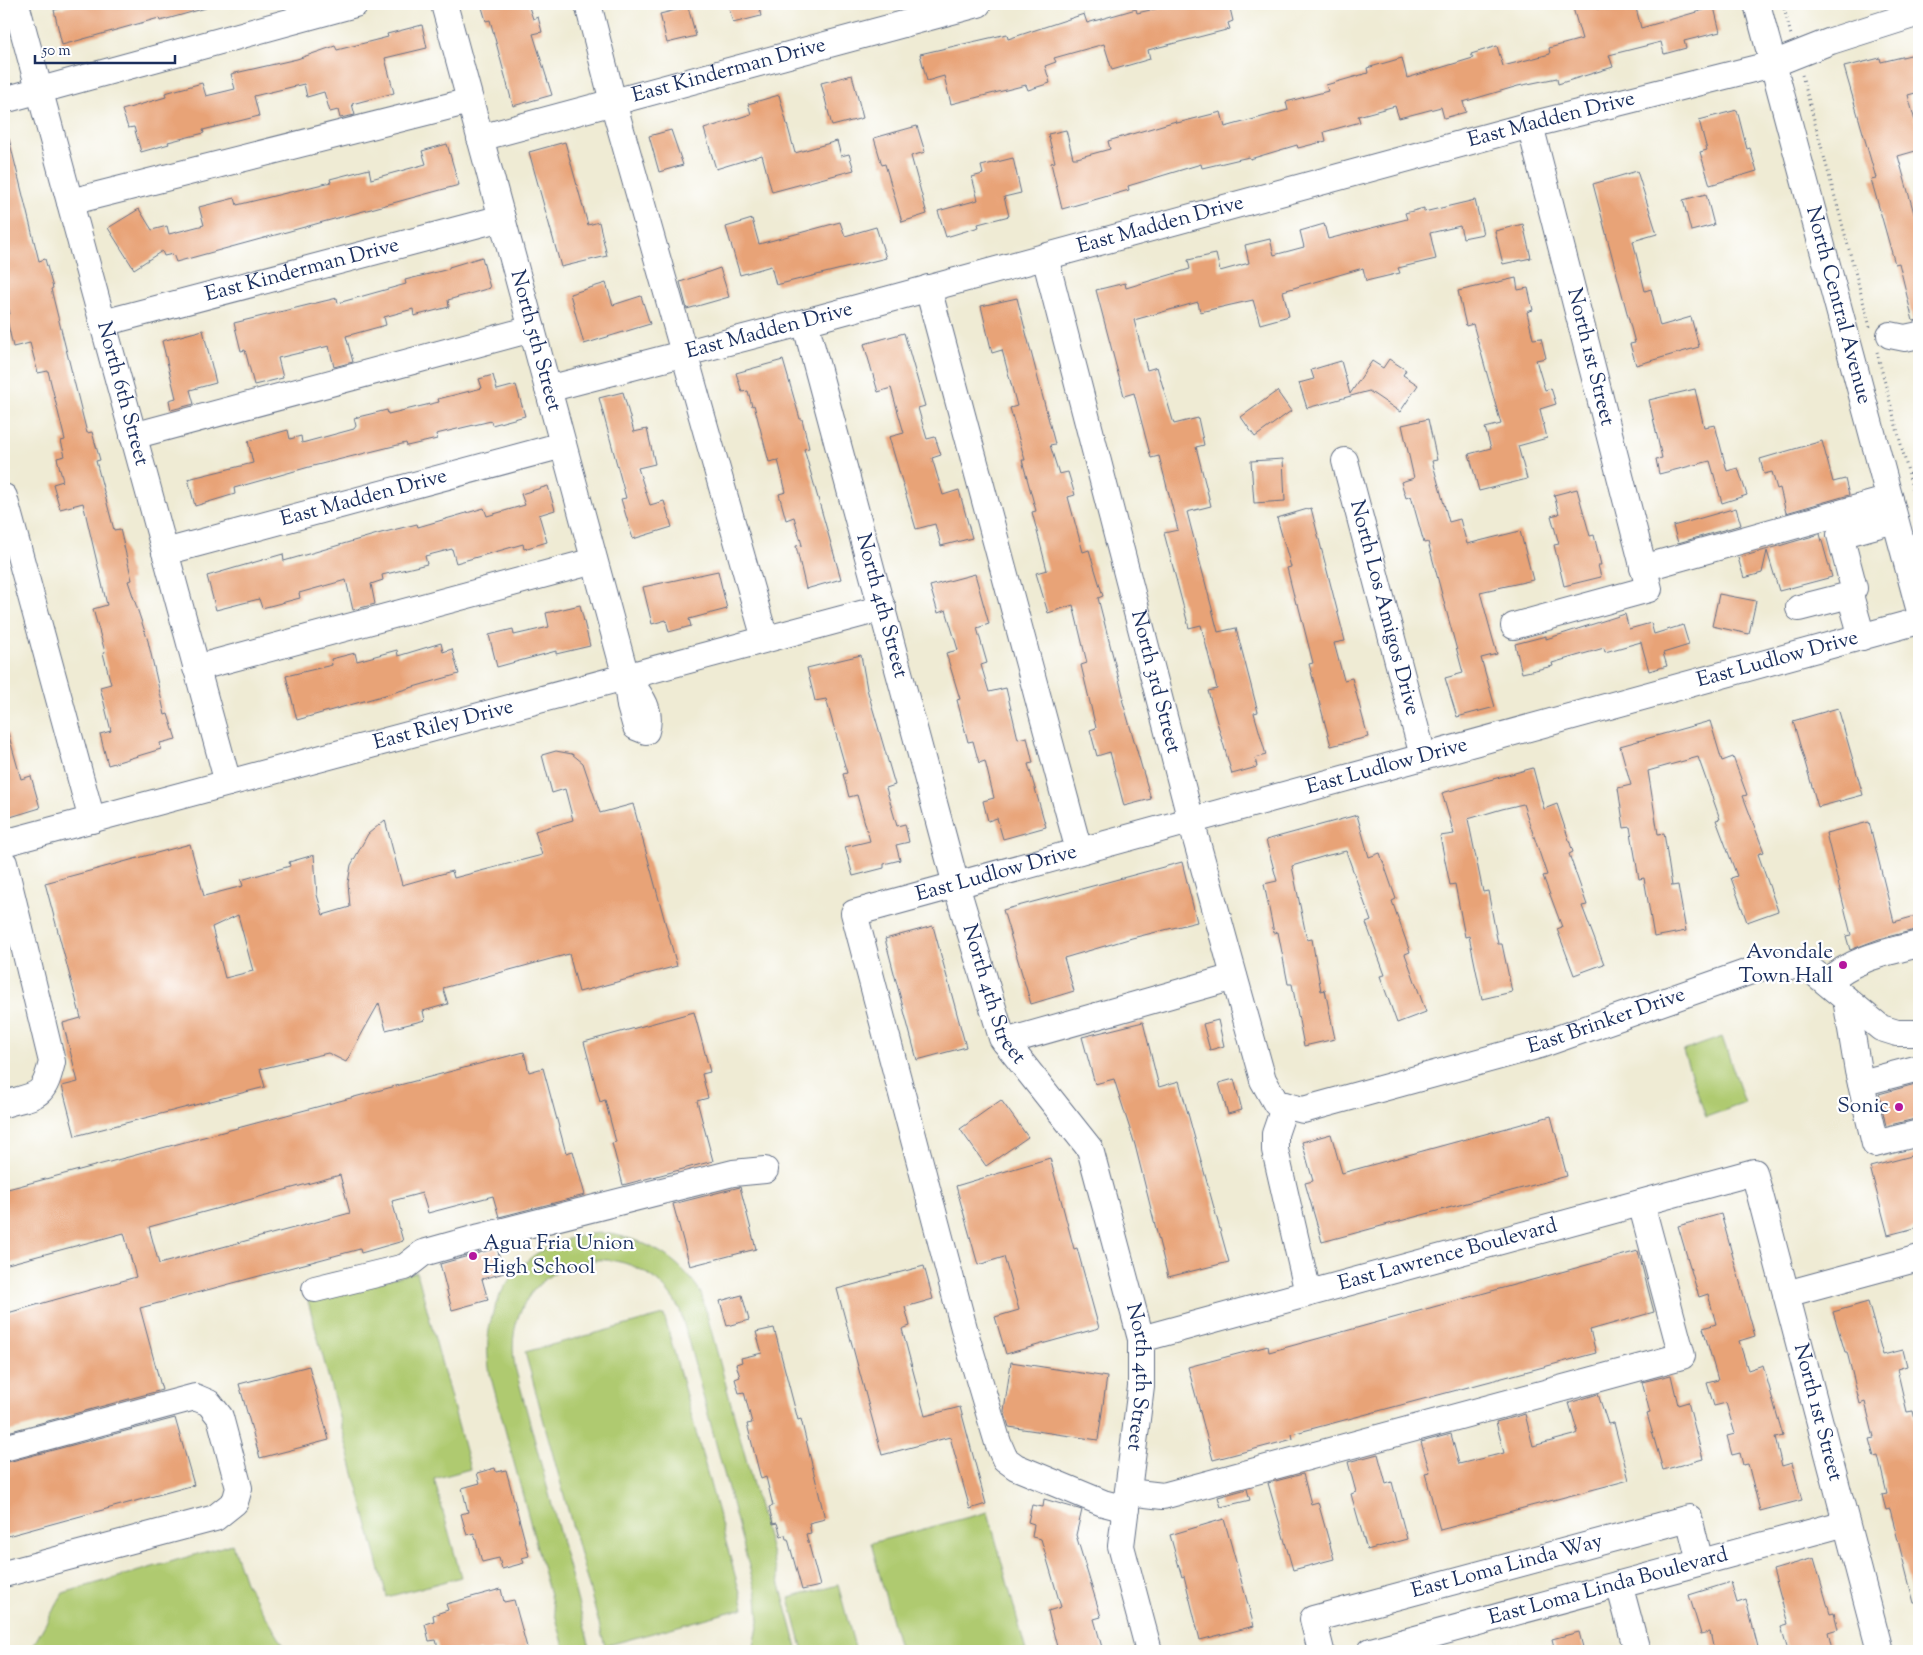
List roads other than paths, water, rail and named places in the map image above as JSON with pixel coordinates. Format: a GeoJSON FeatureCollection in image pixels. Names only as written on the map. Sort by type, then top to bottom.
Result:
{"type":"FeatureCollection","features":[{"type":"Feature","properties":{"kind":"street","name":"North 6th Street"},"geometry":{"type":"LineString","coordinates":[[16,4],[228,783]]}},
{"type":"Feature","properties":{"kind":"street"},"geometry":{"type":"LineString","coordinates":[[4,100],[356,4]]}},
{"type":"Feature","properties":{"kind":"street","name":"North 5th Street"},"geometry":{"type":"LineString","coordinates":[[444,4],[626,677]]}},
{"type":"Feature","properties":{"kind":"street"},"geometry":{"type":"LineString","coordinates":[[588,4],[613,102],[765,640]]}},
{"type":"Feature","properties":{"kind":"street","name":"East Kinderman Drive"},"geometry":{"type":"LineString","coordinates":[[480,138],[613,102],[902,14],[978,4]]}},
{"type":"Feature","properties":{"kind":"street","name":"North Central Avenue"},"geometry":{"type":"LineString","coordinates":[[1757,4],[1785,59],[1901,511],[1917,594]]}},
{"type":"Feature","properties":{"kind":"street","name":"East Madden Drive"},"geometry":{"type":"LineString","coordinates":[[548,389],[805,322],[1530,125],[1785,59],[1870,28],[1919,13]]}},
{"type":"Feature","properties":{"kind":"street"},"geometry":{"type":"LineString","coordinates":[[70,202],[470,101]]}},
{"type":"Feature","properties":{"kind":"street","name":"North 1st Street"},"geometry":{"type":"LineString","coordinates":[[1530,125],[1646,579]]}},
{"type":"Feature","properties":{"kind":"street","name":"East Kinderman Drive"},"geometry":{"type":"LineString","coordinates":[[103,323],[502,218]]}},
{"type":"Feature","properties":{"kind":"street","name":"North 3rd Street"},"geometry":{"type":"LineString","coordinates":[[1045,257],[1191,821],[1234,977],[1263,1080],[1281,1104]]}},
{"type":"Feature","properties":{"kind":"street"},"geometry":{"type":"LineString","coordinates":[[928,288],[1080,851]]}},
{"type":"Feature","properties":{"kind":"street","name":"North 4th Street"},"geometry":{"type":"LineString","coordinates":[[805,322],[956,885],[1004,1042],[1090,1149],[1141,1339],[1141,1387],[1121,1546],[1149,1651]]}},
{"type":"Feature","properties":{"kind":"street"},"geometry":{"type":"LineString","coordinates":[[133,436],[532,329]]}},
{"type":"Feature","properties":{"kind":"street"},"geometry":{"type":"LineString","coordinates":[[1879,338],[1905,338],[1919,334]]}},
{"type":"Feature","properties":{"kind":"street","name":"East Madden Drive"},"geometry":{"type":"LineString","coordinates":[[165,552],[563,445]]}},
{"type":"Feature","properties":{"kind":"street","name":"North Los Amigos Drive"},"geometry":{"type":"LineString","coordinates":[[1345,461],[1423,756]]}},
{"type":"Feature","properties":{"kind":"street"},"geometry":{"type":"LineString","coordinates":[[4,497],[92,820]]}},
{"type":"Feature","properties":{"kind":"street"},"geometry":{"type":"LineString","coordinates":[[1514,626],[1646,579],[1901,511]]}},
{"type":"Feature","properties":{"kind":"street"},"geometry":{"type":"LineString","coordinates":[[1862,637],[1850,595],[1854,588],[1840,534],[1901,511]]}},
{"type":"Feature","properties":{"kind":"street"},"geometry":{"type":"LineString","coordinates":[[196,668],[594,561]]}},
{"type":"Feature","properties":{"kind":"street"},"geometry":{"type":"LineString","coordinates":[[1799,608],[1850,595]]}},
{"type":"Feature","properties":{"kind":"street","name":"East Riley Drive"},"geometry":{"type":"LineString","coordinates":[[4,843],[883,608]]}},
{"type":"Feature","properties":{"kind":"street","name":"East Ludlow Drive"},"geometry":{"type":"LineString","coordinates":[[1127,1500],[1103,1503],[1016,1467],[1005,1459],[998,1443],[966,1336],[854,913],[1919,621]]}},
{"type":"Feature","properties":{"kind":"street"},"geometry":{"type":"LineString","coordinates":[[4,863],[52,1062],[46,1085],[36,1095],[4,1104]]}},
{"type":"Feature","properties":{"kind":"street"},"geometry":{"type":"LineString","coordinates":[[1919,944],[1870,957],[1835,975],[1837,991],[1876,1144],[1919,1133]]}},
{"type":"Feature","properties":{"kind":"street","name":"East Brinker Drive"},"geometry":{"type":"LineString","coordinates":[[1281,1104],[1303,1110],[1540,1045],[1774,962],[1810,969],[1881,1028],[1897,1033],[1919,1033]]}},
{"type":"Feature","properties":{"kind":"street"},"geometry":{"type":"LineString","coordinates":[[1004,1042],[1234,977]]}},
{"type":"Feature","properties":{"kind":"street"},"geometry":{"type":"LineString","coordinates":[[1860,1083],[1919,1068]]}},
{"type":"Feature","properties":{"kind":"street"},"geometry":{"type":"LineString","coordinates":[[1281,1104],[1275,1134],[1275,1150],[1308,1293]]}},
{"type":"Feature","properties":{"kind":"street"},"geometry":{"type":"LineString","coordinates":[[315,1289],[404,1267],[423,1253],[480,1236],[733,1174],[765,1170]]}},
{"type":"Feature","properties":{"kind":"street","name":"North 1st Street"},"geometry":{"type":"LineString","coordinates":[[1754,1172],[1880,1651]]}},
{"type":"Feature","properties":{"kind":"street","name":"East Lawrence Boulevard"},"geometry":{"type":"LineString","coordinates":[[1141,1339],[1754,1172]]}},
{"type":"Feature","properties":{"kind":"street"},"geometry":{"type":"LineString","coordinates":[[1127,1500],[1163,1496],[1682,1356],[1641,1203]]}},
{"type":"Feature","properties":{"kind":"street"},"geometry":{"type":"LineString","coordinates":[[1786,1294],[1919,1258]]}},
{"type":"Feature","properties":{"kind":"street"},"geometry":{"type":"LineString","coordinates":[[4,1448],[195,1397],[209,1403],[220,1417],[239,1488],[236,1502],[215,1518],[4,1574]]}},
{"type":"Feature","properties":{"kind":"street","name":"East Loma Linda Way"},"geometry":{"type":"LineString","coordinates":[[1322,1651],[1313,1619],[1689,1518],[1700,1562]]}},
{"type":"Feature","properties":{"kind":"street","name":"East Loma Linda Boulevard"},"geometry":{"type":"LineString","coordinates":[[1383,1650],[1846,1523]]}},
{"type":"Feature","properties":{"kind":"street"},"geometry":{"type":"LineString","coordinates":[[1619,1584],[1638,1651]]}},
{"type":"Feature","properties":{"kind":"place","name":"Avondale Town Hall"},"geometry":{"type":"Point","coordinates":[1843,965]}},
{"type":"Feature","properties":{"kind":"place","name":"Sonic"},"geometry":{"type":"Point","coordinates":[1899,1107]}},
{"type":"Feature","properties":{"kind":"place","name":"Agua Fria Union High School"},"geometry":{"type":"Point","coordinates":[473,1256]}}]}
